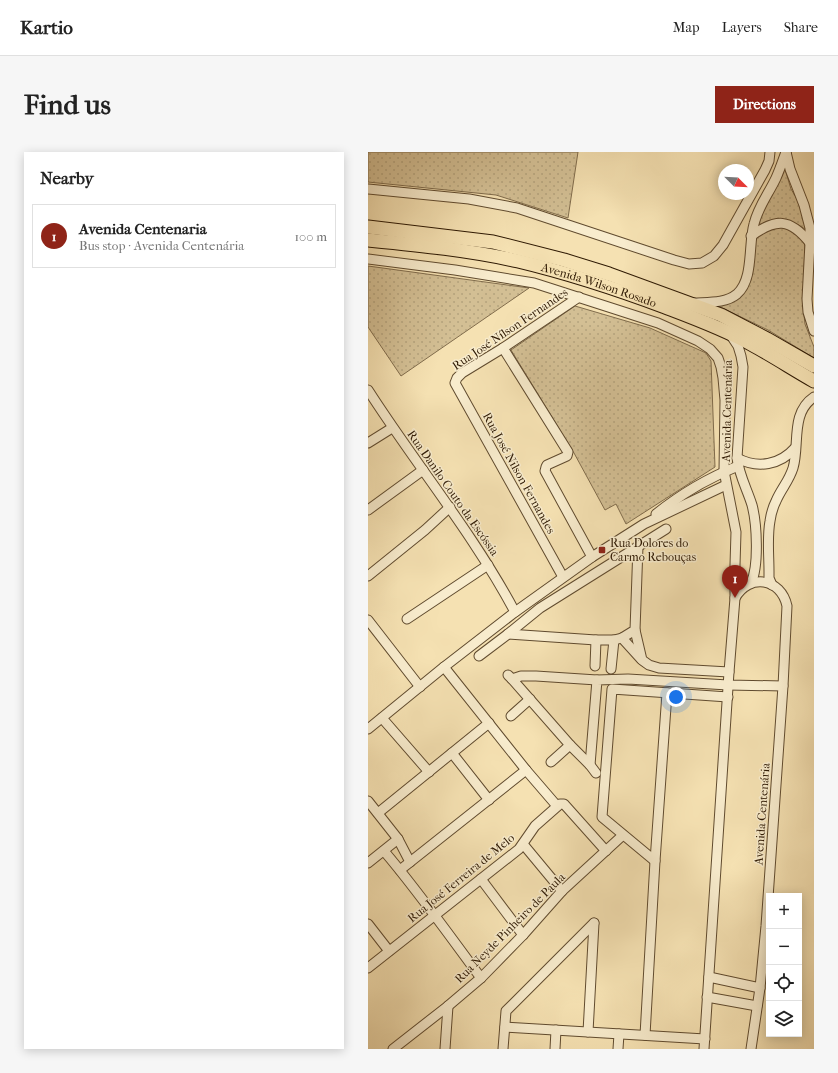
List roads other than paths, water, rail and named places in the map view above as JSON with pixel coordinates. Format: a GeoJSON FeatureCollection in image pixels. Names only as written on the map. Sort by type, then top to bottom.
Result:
{"type":"FeatureCollection","features":[{"type":"Feature","properties":{"kind":"highway","name":"Avenida Wilson Rosado"},"geometry":{"type":"LineString","coordinates":[[368,227],[487,241],[520,248],[610,274],[721,315],[814,366]]}},
{"type":"Feature","properties":{"kind":"highway","name":"Avenida Wilson Rosado"},"geometry":{"type":"LineString","coordinates":[[368,240],[477,253],[577,276],[712,325],[750,344],[814,381]]}},
{"type":"Feature","properties":{"kind":"street"},"geometry":{"type":"LineString","coordinates":[[368,189],[469,199],[511,206],[674,260],[689,264],[702,263],[714,256],[723,245],[765,170],[769,161],[770,152]]}},
{"type":"Feature","properties":{"kind":"street"},"geometry":{"type":"LineString","coordinates":[[689,303],[719,302],[729,299],[742,289],[748,270],[751,236],[754,223],[786,152]]}},
{"type":"Feature","properties":{"kind":"street"},"geometry":{"type":"LineString","coordinates":[[786,152],[790,169],[808,217],[810,228],[807,299],[808,312],[814,331]]}},
{"type":"Feature","properties":{"kind":"street"},"geometry":{"type":"LineString","coordinates":[[751,236],[772,224],[785,224],[796,228],[810,243]]}},
{"type":"Feature","properties":{"kind":"street","name":"Avenida Centenária"},"geometry":{"type":"LineString","coordinates":[[368,259],[455,270],[534,283],[664,326],[698,341],[710,349],[718,358],[723,378],[724,393],[724,471],[736,532],[735,598],[704,1049]]}},
{"type":"Feature","properties":{"kind":"street","name":"Rua José Nílson Fernandes"},"geometry":{"type":"LineString","coordinates":[[456,381],[462,373],[579,298]]}},
{"type":"Feature","properties":{"kind":"street","name":"Avenida Centenária"},"geometry":{"type":"LineString","coordinates":[[730,334],[738,346],[743,367],[738,462],[741,477],[752,507],[756,541],[754,576],[751,583]]}},
{"type":"Feature","properties":{"kind":"street"},"geometry":{"type":"LineString","coordinates":[[503,348],[568,453],[567,456],[548,465],[545,469],[592,557]]}},
{"type":"Feature","properties":{"kind":"street","name":"Rua José Nilson Fernandes"},"geometry":{"type":"LineString","coordinates":[[456,381],[455,383],[457,387],[563,577]]}},
{"type":"Feature","properties":{"kind":"street","name":"Rua Danilo Couto da Escóssia"},"geometry":{"type":"LineString","coordinates":[[368,390],[392,428],[450,507],[476,546],[515,612]]}},
{"type":"Feature","properties":{"kind":"street"},"geometry":{"type":"LineString","coordinates":[[772,585],[769,578],[769,523],[776,501],[786,484],[793,466],[798,421],[801,411],[805,404],[814,397]]}},
{"type":"Feature","properties":{"kind":"street"},"geometry":{"type":"LineString","coordinates":[[368,443],[392,428]]}},
{"type":"Feature","properties":{"kind":"street"},"geometry":{"type":"LineString","coordinates":[[368,729],[515,612],[563,577],[644,524],[667,506],[706,480],[738,462],[767,464],[776,462],[795,448]]}},
{"type":"Feature","properties":{"kind":"street"},"geometry":{"type":"LineString","coordinates":[[368,510],[423,470]]}},
{"type":"Feature","properties":{"kind":"street"},"geometry":{"type":"LineString","coordinates":[[644,524],[726,485]]}},
{"type":"Feature","properties":{"kind":"street"},"geometry":{"type":"LineString","coordinates":[[368,576],[425,530],[450,507]]}},
{"type":"Feature","properties":{"kind":"street"},"geometry":{"type":"LineString","coordinates":[[479,656],[540,608],[666,529]]}},
{"type":"Feature","properties":{"kind":"street"},"geometry":{"type":"LineString","coordinates":[[756,541],[769,542]]}},
{"type":"Feature","properties":{"kind":"street"},"geometry":{"type":"LineString","coordinates":[[638,546],[635,630],[642,660]]}},
{"type":"Feature","properties":{"kind":"street"},"geometry":{"type":"LineString","coordinates":[[407,619],[488,565]]}},
{"type":"Feature","properties":{"kind":"street"},"geometry":{"type":"LineString","coordinates":[[735,598],[741,589],[751,583],[762,582],[772,585]]}},
{"type":"Feature","properties":{"kind":"street","name":"Avenida Centenária"},"geometry":{"type":"LineString","coordinates":[[751,1049],[760,988],[766,926],[787,606],[781,591],[772,585]]}},
{"type":"Feature","properties":{"kind":"street"},"geometry":{"type":"LineString","coordinates":[[368,620],[420,687]]}},
{"type":"Feature","properties":{"kind":"street"},"geometry":{"type":"LineString","coordinates":[[508,634],[596,640],[618,639],[635,630]]}},
{"type":"Feature","properties":{"kind":"street"},"geometry":{"type":"LineString","coordinates":[[618,639],[649,665],[659,668],[729,672]]}},
{"type":"Feature","properties":{"kind":"street"},"geometry":{"type":"LineString","coordinates":[[611,669],[618,639]]}},
{"type":"Feature","properties":{"kind":"street"},"geometry":{"type":"LineString","coordinates":[[595,666],[596,640]]}},
{"type":"Feature","properties":{"kind":"street"},"geometry":{"type":"LineString","coordinates":[[444,667],[526,770],[606,851]]}},
{"type":"Feature","properties":{"kind":"street"},"geometry":{"type":"LineString","coordinates":[[674,682],[675,669]]}},
{"type":"Feature","properties":{"kind":"street"},"geometry":{"type":"LineString","coordinates":[[596,773],[510,677],[536,676],[597,680],[628,679],[728,685],[782,686]]}},
{"type":"Feature","properties":{"kind":"street"},"geometry":{"type":"LineString","coordinates":[[590,765],[597,680]]}},
{"type":"Feature","properties":{"kind":"street"},"geometry":{"type":"LineString","coordinates":[[655,861],[602,817],[612,689],[728,697]]}},
{"type":"Feature","properties":{"kind":"street"},"geometry":{"type":"LineString","coordinates":[[645,1035],[667,693]]}},
{"type":"Feature","properties":{"kind":"street"},"geometry":{"type":"LineString","coordinates":[[510,716],[530,699]]}},
{"type":"Feature","properties":{"kind":"street"},"geometry":{"type":"LineString","coordinates":[[382,718],[429,772]]}},
{"type":"Feature","properties":{"kind":"street"},"geometry":{"type":"LineString","coordinates":[[378,813],[489,723]]}},
{"type":"Feature","properties":{"kind":"street"},"geometry":{"type":"LineString","coordinates":[[551,762],[570,745]]}},
{"type":"Feature","properties":{"kind":"street"},"geometry":{"type":"LineString","coordinates":[[452,753],[489,800]]}},
{"type":"Feature","properties":{"kind":"street"},"geometry":{"type":"LineString","coordinates":[[400,870],[526,770]]}},
{"type":"Feature","properties":{"kind":"street"},"geometry":{"type":"LineString","coordinates":[[368,801],[398,839],[410,862]]}},
{"type":"Feature","properties":{"kind":"street","name":"Rua José Ferreira de Melo"},"geometry":{"type":"LineString","coordinates":[[368,968],[519,849],[535,826],[560,805]]}},
{"type":"Feature","properties":{"kind":"street","name":"Rua Neyde Pinheiro de Paula"},"geometry":{"type":"LineString","coordinates":[[393,1049],[481,978],[523,935],[562,891],[623,835]]}},
{"type":"Feature","properties":{"kind":"street"},"geometry":{"type":"LineString","coordinates":[[368,862],[398,839]]}},
{"type":"Feature","properties":{"kind":"street"},"geometry":{"type":"LineString","coordinates":[[522,844],[562,891]]}},
{"type":"Feature","properties":{"kind":"street"},"geometry":{"type":"LineString","coordinates":[[384,851],[481,978]]}},
{"type":"Feature","properties":{"kind":"street"},"geometry":{"type":"LineString","coordinates":[[481,879],[523,935]]}},
{"type":"Feature","properties":{"kind":"street"},"geometry":{"type":"LineString","coordinates":[[503,1049],[506,1011],[594,923],[588,1032]]}},
{"type":"Feature","properties":{"kind":"street"},"geometry":{"type":"LineString","coordinates":[[368,924],[389,951]]}},
{"type":"Feature","properties":{"kind":"street"},"geometry":{"type":"LineString","coordinates":[[709,977],[760,988]]}},
{"type":"Feature","properties":{"kind":"street"},"geometry":{"type":"LineString","coordinates":[[707,997],[757,1006]]}},
{"type":"Feature","properties":{"kind":"street"},"geometry":{"type":"LineString","coordinates":[[445,1049],[448,1006]]}},
{"type":"Feature","properties":{"kind":"street"},"geometry":{"type":"LineString","coordinates":[[505,1027],[705,1039]]}},
{"type":"Feature","properties":{"kind":"street"},"geometry":{"type":"LineString","coordinates":[[555,1049],[556,1030]]}},
{"type":"Feature","properties":{"kind":"street"},"geometry":{"type":"LineString","coordinates":[[618,1049],[619,1034]]}},
{"type":"Feature","properties":{"kind":"place","name":"Rua Dolores do Carmo Rebouças"},"geometry":{"type":"Point","coordinates":[602,550]}},
{"type":"Feature","properties":{"kind":"place","name":"Avenida Centenaria"},"geometry":{"type":"Point","coordinates":[735,598]}}]}
